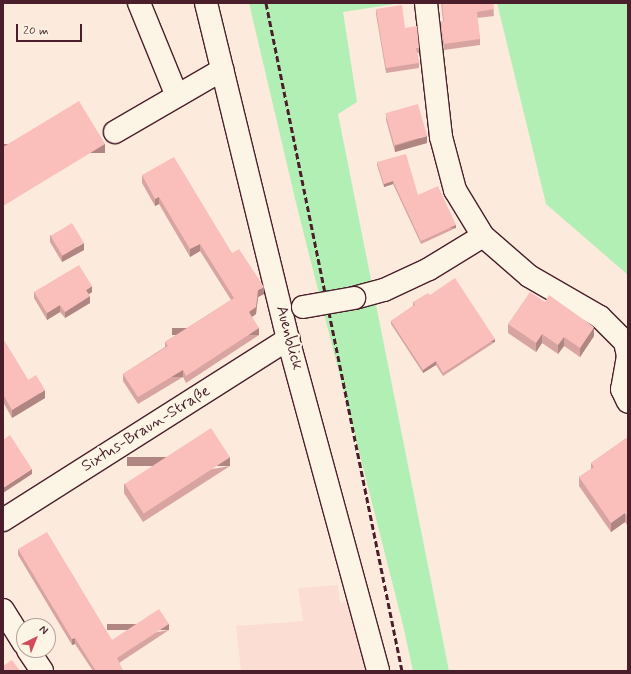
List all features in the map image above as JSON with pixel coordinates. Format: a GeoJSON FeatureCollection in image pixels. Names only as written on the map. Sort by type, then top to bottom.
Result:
{"type":"FeatureCollection","features":[{"type":"Feature","properties":{"kind":"street"},"geometry":{"type":"LineString","coordinates":[[139,3],[177,96]]}},
{"type":"Feature","properties":{"kind":"street","name":"Auenblick"},"geometry":{"type":"LineString","coordinates":[[206,3],[222,70],[292,309],[288,339],[378,671]]}},
{"type":"Feature","properties":{"kind":"street"},"geometry":{"type":"LineString","coordinates":[[426,3],[441,137],[455,190],[483,236],[528,276],[600,317],[625,342],[628,356],[622,389],[628,402]]}},
{"type":"Feature","properties":{"kind":"street"},"geometry":{"type":"LineString","coordinates":[[115,132],[222,70]]}},
{"type":"Feature","properties":{"kind":"street"},"geometry":{"type":"LineString","coordinates":[[292,309],[354,298],[384,290],[429,269],[483,236]]}},
{"type":"Feature","properties":{"kind":"street","name":"Sixtus-Braun-Straße"},"geometry":{"type":"LineString","coordinates":[[3,520],[288,339]]}},
{"type":"Feature","properties":{"kind":"street"},"geometry":{"type":"LineString","coordinates":[[3,610],[16,630]]}},
{"type":"Feature","properties":{"kind":"street"},"geometry":{"type":"LineString","coordinates":[[33,658],[42,671]]}},
{"type":"Feature","properties":{"kind":"shaded area"},"geometry":{"type":"Polygon","coordinates":[[[338,585],[340,603],[352,601],[369,671],[241,671],[236,626],[303,621],[298,588],[338,585]]]}},
{"type":"Feature","properties":{"kind":"green space"},"geometry":{"type":"Polygon","coordinates":[[[249,3],[401,3],[343,12],[357,102],[338,114],[449,671],[413,671],[403,625],[297,207],[249,3]]]}},
{"type":"Feature","properties":{"kind":"green space"},"geometry":{"type":"Polygon","coordinates":[[[497,3],[628,3],[628,275],[546,204],[497,3]]]}},
{"type":"Feature","properties":{"kind":"building"},"geometry":{"type":"Polygon","coordinates":[[[442,3],[493,3],[494,9],[477,12],[480,39],[444,44],[441,22],[444,21],[442,3]]]}},
{"type":"Feature","properties":{"kind":"building"},"geometry":{"type":"Polygon","coordinates":[[[402,5],[405,28],[417,26],[419,48],[416,48],[419,63],[386,68],[376,9],[402,5]]]}},
{"type":"Feature","properties":{"kind":"building"},"geometry":{"type":"Polygon","coordinates":[[[79,101],[105,144],[3,206],[3,147],[79,101]]]}},
{"type":"Feature","properties":{"kind":"building"},"geometry":{"type":"Polygon","coordinates":[[[418,104],[427,136],[394,145],[385,113],[418,104]]]}},
{"type":"Feature","properties":{"kind":"building"},"geometry":{"type":"Polygon","coordinates":[[[406,154],[418,195],[438,186],[456,225],[421,241],[393,181],[384,184],[377,162],[406,154]]]}},
{"type":"Feature","properties":{"kind":"building"},"geometry":{"type":"Polygon","coordinates":[[[174,157],[232,253],[239,249],[264,287],[258,290],[256,307],[249,312],[259,328],[186,376],[183,370],[138,397],[123,374],[168,346],[165,342],[234,298],[200,244],[190,249],[159,197],[155,199],[142,175],[174,157]]]}},
{"type":"Feature","properties":{"kind":"building"},"geometry":{"type":"Polygon","coordinates":[[[72,223],[84,243],[62,256],[51,236],[72,223]]]}},
{"type":"Feature","properties":{"kind":"building"},"geometry":{"type":"Polygon","coordinates":[[[79,265],[92,286],[86,290],[90,296],[65,312],[60,305],[47,313],[34,292],[79,265]]]}},
{"type":"Feature","properties":{"kind":"building"},"geometry":{"type":"Polygon","coordinates":[[[455,278],[495,339],[443,373],[436,361],[423,370],[391,321],[415,305],[413,302],[428,293],[430,295],[455,278]]]}},
{"type":"Feature","properties":{"kind":"building"},"geometry":{"type":"Polygon","coordinates":[[[530,292],[545,302],[549,295],[594,327],[580,348],[564,337],[558,345],[542,334],[536,343],[508,324],[530,292]]]}},
{"type":"Feature","properties":{"kind":"building"},"geometry":{"type":"Polygon","coordinates":[[[3,339],[28,380],[36,375],[45,390],[12,410],[3,394],[3,339]]]}},
{"type":"Feature","properties":{"kind":"building"},"geometry":{"type":"Polygon","coordinates":[[[211,428],[230,457],[144,513],[125,484],[211,428]]]}},
{"type":"Feature","properties":{"kind":"building"},"geometry":{"type":"Polygon","coordinates":[[[10,435],[32,469],[3,488],[3,440],[10,435]]]}},
{"type":"Feature","properties":{"kind":"building"},"geometry":{"type":"Polygon","coordinates":[[[628,437],[628,517],[625,513],[611,523],[579,477],[594,467],[591,463],[628,437]]]}},
{"type":"Feature","properties":{"kind":"building"},"geometry":{"type":"Polygon","coordinates":[[[47,532],[112,640],[159,609],[169,624],[117,658],[123,671],[96,671],[75,638],[72,639],[18,549],[47,532]]]}},
{"type":"Feature","properties":{"kind":"building"},"geometry":{"type":"Polygon","coordinates":[[[12,660],[20,671],[3,671],[3,666],[12,660]]]}},
{"type":"Feature","properties":{"kind":"railway"},"geometry":{"type":"LineString","coordinates":[[266,3],[402,671]]}}]}
